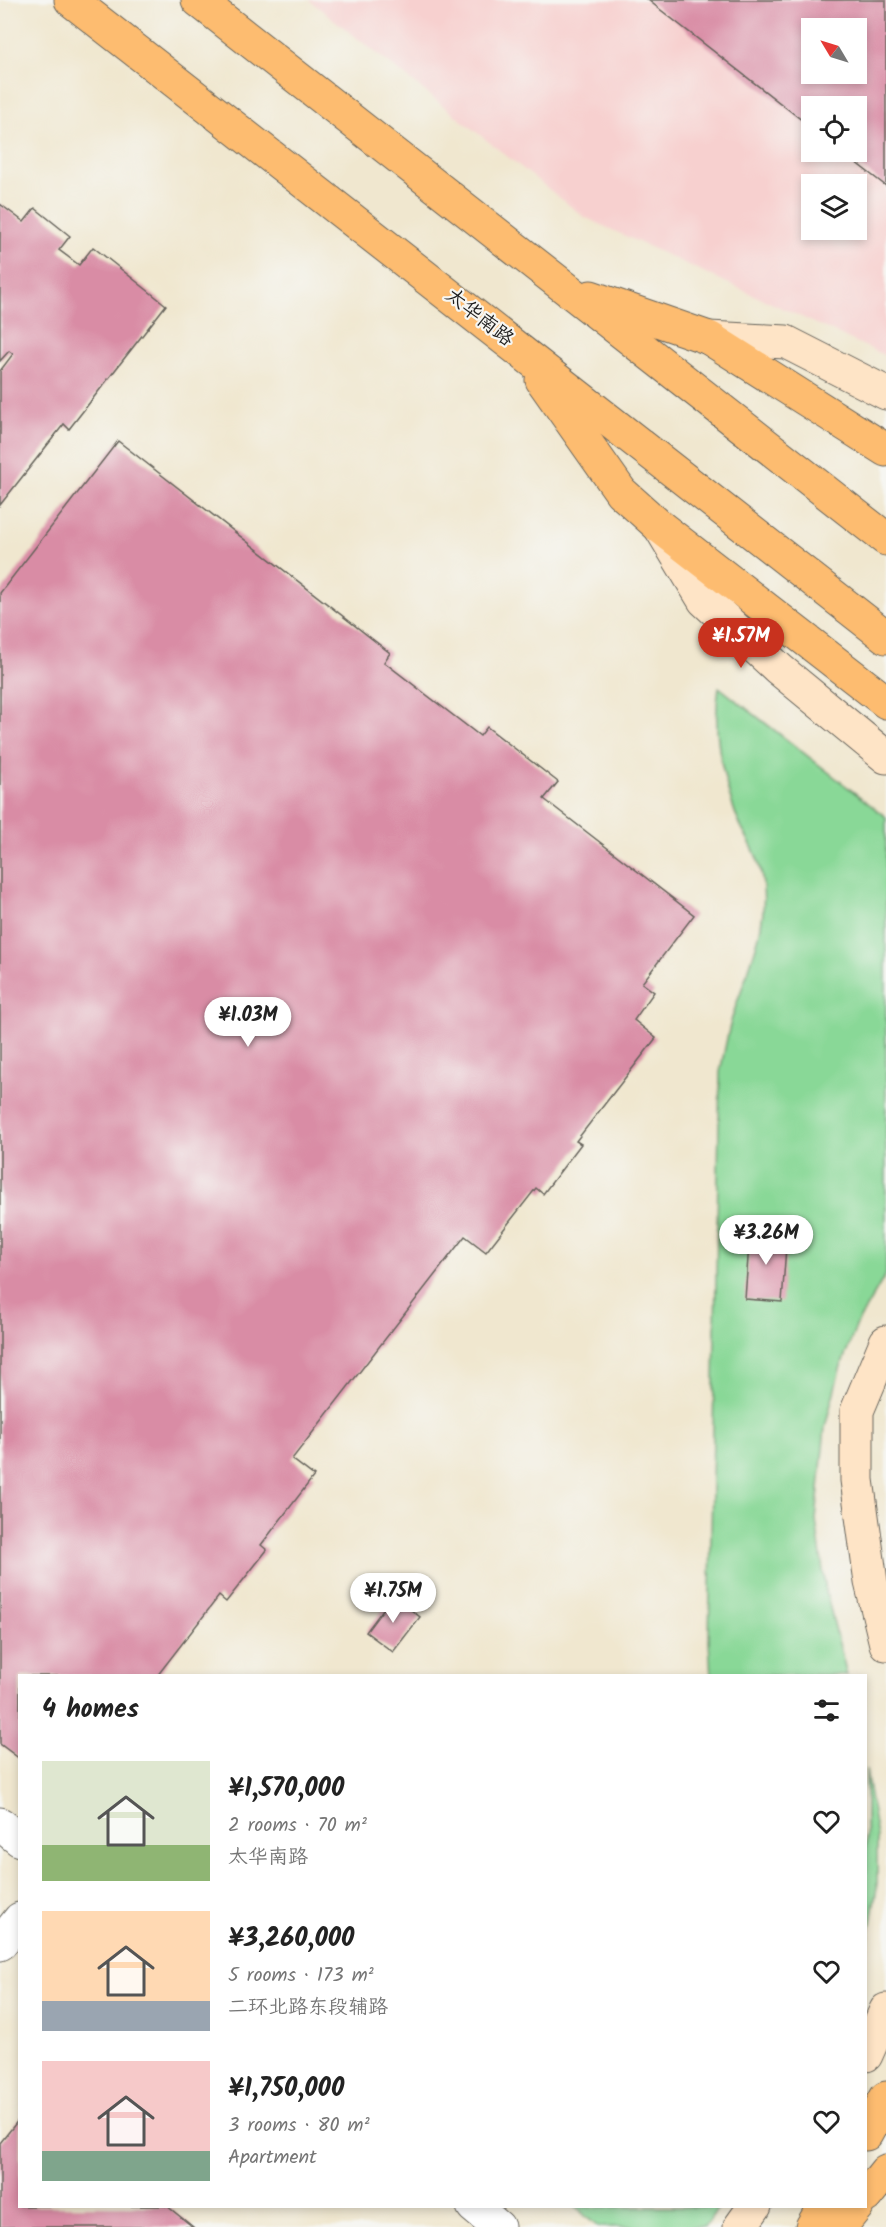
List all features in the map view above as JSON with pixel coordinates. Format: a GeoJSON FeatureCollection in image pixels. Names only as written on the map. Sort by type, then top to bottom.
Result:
{"type":"FeatureCollection","features":[{"type":"Feature","properties":{"kind":"main road","name":"太华南路"},"geometry":{"type":"LineString","coordinates":[[71,0],[886,637]]}},
{"type":"Feature","properties":{"kind":"main road"},"geometry":{"type":"LineString","coordinates":[[198,0],[886,539]]}},
{"type":"Feature","properties":{"kind":"main road"},"geometry":{"type":"LineString","coordinates":[[567,288],[709,338],[886,450]]}},
{"type":"Feature","properties":{"kind":"main road"},"geometry":{"type":"LineString","coordinates":[[709,338],[786,342],[886,393]]}},
{"type":"Feature","properties":{"kind":"main road"},"geometry":{"type":"LineString","coordinates":[[522,351],[621,492],[659,526],[886,702]]}},
{"type":"Feature","properties":{"kind":"main road"},"geometry":{"type":"LineString","coordinates":[[659,526],[704,600],[779,669],[886,757]]}},
{"type":"Feature","properties":{"kind":"main road"},"geometry":{"type":"LineString","coordinates":[[886,1342],[857,1411],[857,1480],[871,1582],[886,1644]]}},
{"type":"Feature","properties":{"kind":"main road"},"geometry":{"type":"LineString","coordinates":[[867,2053],[886,2010]]}},
{"type":"Feature","properties":{"kind":"main road"},"geometry":{"type":"LineString","coordinates":[[867,2132],[886,2098]]}},
{"type":"Feature","properties":{"kind":"main road"},"geometry":{"type":"LineString","coordinates":[[867,2195],[886,2171]]}},
{"type":"Feature","properties":{"kind":"main road"},"geometry":{"type":"LineString","coordinates":[[740,2227],[754,2208]]}},
{"type":"Feature","properties":{"kind":"main road"},"geometry":{"type":"LineString","coordinates":[[812,2227],[823,2208]]}},
{"type":"Feature","properties":{"kind":"main road"},"geometry":{"type":"LineString","coordinates":[[840,2227],[855,2208]]}},
{"type":"Feature","properties":{"kind":"street"},"geometry":{"type":"LineString","coordinates":[[0,1824],[18,1838]]}},
{"type":"Feature","properties":{"kind":"street"},"geometry":{"type":"LineString","coordinates":[[0,1944],[18,1922]]}},
{"type":"Feature","properties":{"kind":"street"},"geometry":{"type":"LineString","coordinates":[[475,2208],[498,2227]]}},
{"type":"Feature","properties":{"kind":"shaded area"},"geometry":{"type":"Polygon","coordinates":[[[309,0],[886,0],[886,356],[584,217],[309,0]]]}},
{"type":"Feature","properties":{"kind":"green space"},"geometry":{"type":"Polygon","coordinates":[[[719,687],[886,817],[886,1274],[857,1324],[840,1369],[825,1427],[816,1520],[826,1592],[847,1674],[711,1674],[709,1641],[720,1072],[732,1018],[761,928],[764,891],[759,864],[737,818],[723,770],[718,737],[719,687]]]}},
{"type":"Feature","properties":{"kind":"green space"},"geometry":{"type":"Polygon","coordinates":[[[867,1776],[877,1837],[877,1887],[867,1945],[867,1776]]]}},
{"type":"Feature","properties":{"kind":"green space"},"geometry":{"type":"Polygon","coordinates":[[[576,2208],[718,2208],[704,2227],[598,2227],[576,2208]]]}},
{"type":"Feature","properties":{"kind":"building"},"geometry":{"type":"Polygon","coordinates":[[[648,0],[886,0],[886,186],[855,162],[867,162],[867,96],[801,96],[801,119],[648,0]]]}},
{"type":"Feature","properties":{"kind":"building"},"geometry":{"type":"Polygon","coordinates":[[[0,204],[24,222],[35,208],[70,236],[59,250],[79,265],[93,247],[166,305],[69,429],[64,424],[0,505],[0,371],[13,354],[9,351],[0,361],[0,204]]]}},
{"type":"Feature","properties":{"kind":"building"},"geometry":{"type":"Polygon","coordinates":[[[118,441],[390,653],[384,662],[480,736],[487,727],[558,782],[544,799],[694,915],[642,983],[654,992],[634,1020],[656,1038],[576,1141],[581,1144],[543,1194],[536,1188],[486,1252],[465,1236],[292,1459],[314,1476],[261,1545],[267,1550],[226,1602],[219,1596],[159,1674],[18,1674],[18,1758],[0,1744],[0,593],[118,441]]]}},
{"type":"Feature","properties":{"kind":"building"},"geometry":{"type":"Polygon","coordinates":[[[750,1230],[787,1233],[782,1302],[745,1299],[750,1230]]]}},
{"type":"Feature","properties":{"kind":"building"},"geometry":{"type":"Polygon","coordinates":[[[393,1596],[420,1617],[393,1652],[366,1632],[393,1596]]]}},
{"type":"Feature","properties":{"kind":"building"},"geometry":{"type":"Polygon","coordinates":[[[18,2120],[18,2208],[169,2208],[193,2227],[0,2227],[0,2143],[18,2120]]]}}]}
